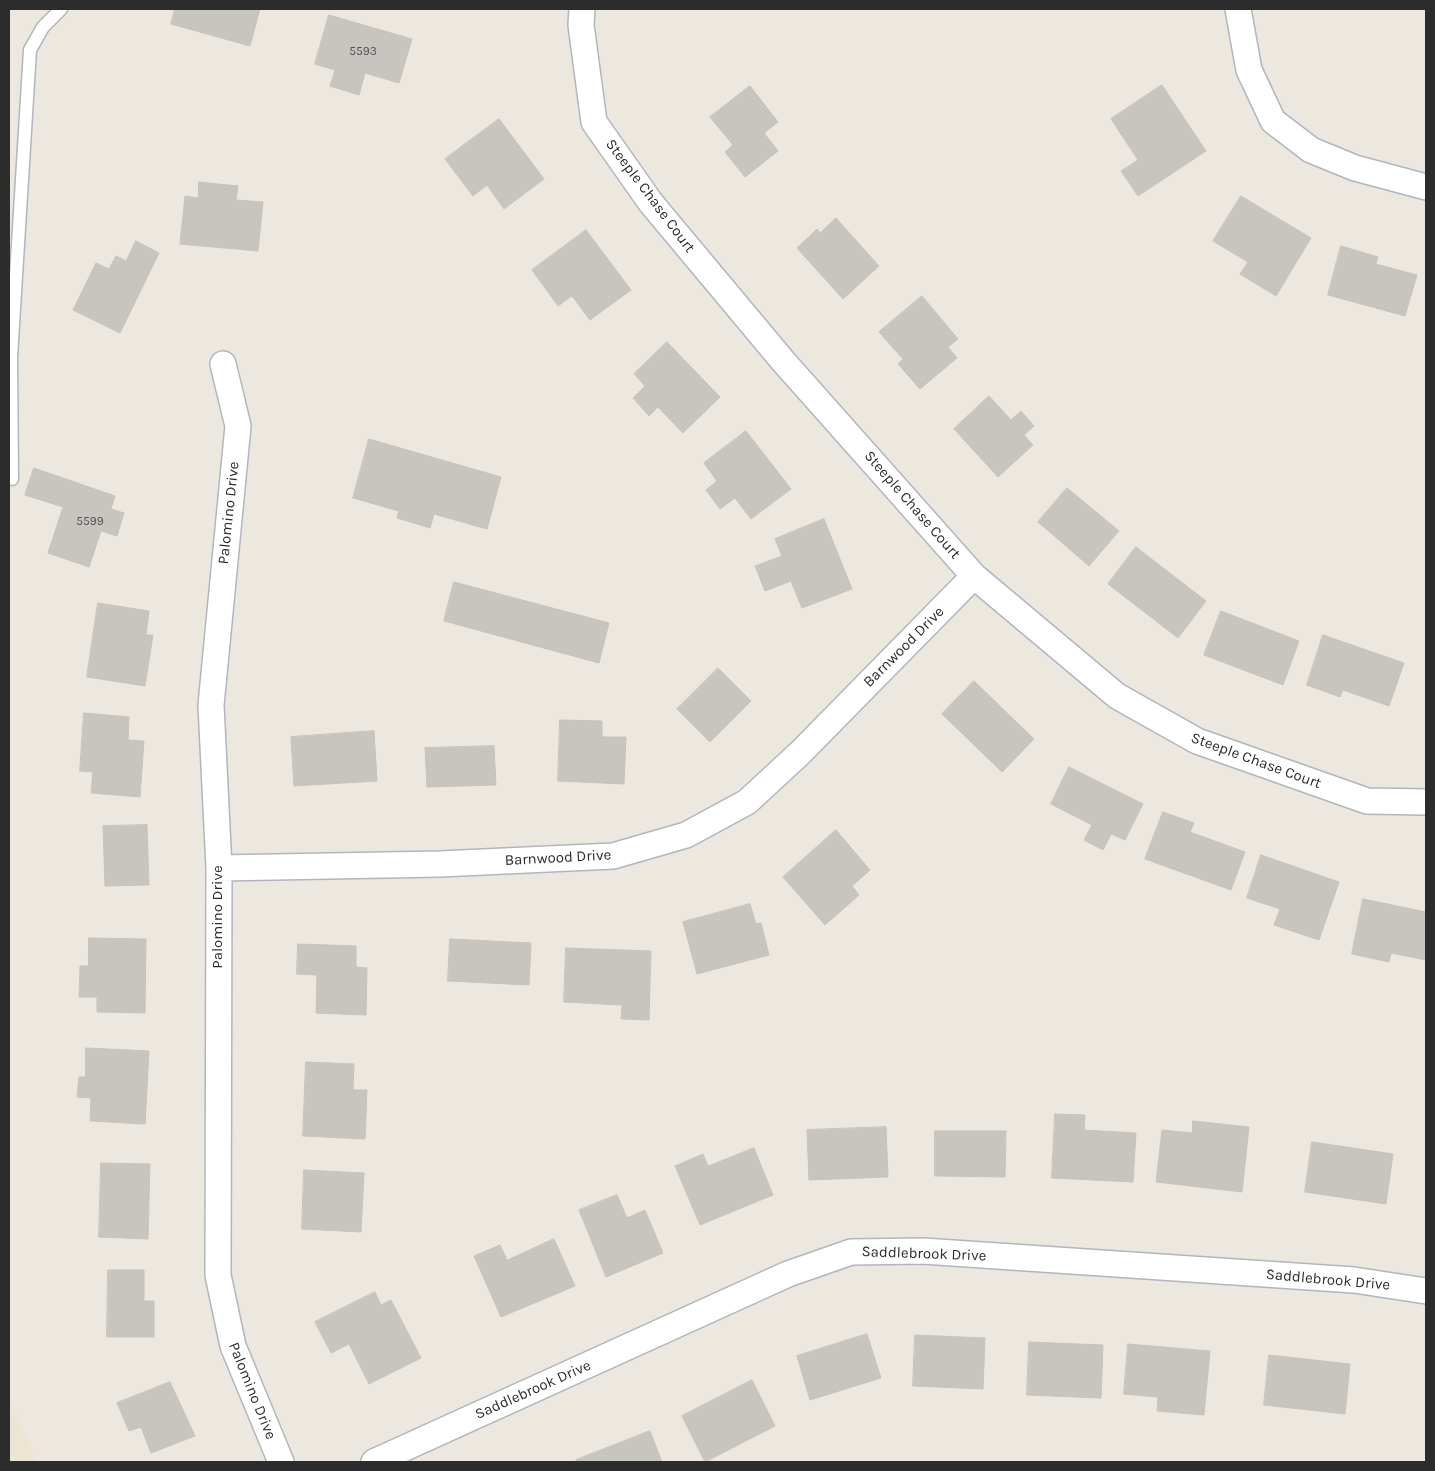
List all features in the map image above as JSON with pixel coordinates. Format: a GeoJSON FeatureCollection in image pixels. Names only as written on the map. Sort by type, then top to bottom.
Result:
{"type":"FeatureCollection","features":[{"type":"Feature","properties":{"kind":"street","name":"Steeple Chase Court"},"geometry":{"type":"LineString","coordinates":[[582,9],[580,25],[594,122],[652,203],[695,256],[783,361],[974,576],[1117,696],[1197,741],[1367,801],[1426,802]]}},
{"type":"Feature","properties":{"kind":"street"},"geometry":{"type":"LineString","coordinates":[[1238,9],[1249,70],[1273,121],[1311,150],[1355,168],[1426,187]]}},
{"type":"Feature","properties":{"kind":"street","name":"Palomino Drive"},"geometry":{"type":"LineString","coordinates":[[223,364],[238,426],[211,705],[219,868],[218,1275],[233,1346],[281,1462]]}},
{"type":"Feature","properties":{"kind":"street","name":"Barnwood Drive"},"geometry":{"type":"LineString","coordinates":[[219,868],[440,864],[613,856],[686,835],[747,802],[801,752],[974,576]]}},
{"type":"Feature","properties":{"kind":"street","name":"Saddlebrook Drive"},"geometry":{"type":"LineString","coordinates":[[374,1462],[788,1274],[851,1252],[923,1252],[1354,1280],[1426,1291]]}},
{"type":"Feature","properties":{"kind":"lane"},"geometry":{"type":"LineString","coordinates":[[12,479],[11,357],[30,50],[43,27],[61,9]]}},
{"type":"Feature","properties":{"kind":"shaded area"},"geometry":{"type":"Polygon","coordinates":[[[9,1398],[37,1462],[9,1462],[9,1398]]]}},
{"type":"Feature","properties":{"kind":"building"},"geometry":{"type":"Polygon","coordinates":[[[175,9],[260,9],[250,46],[171,24],[175,9]]]}},
{"type":"Feature","properties":{"kind":"building"},"geometry":{"type":"Polygon","coordinates":[[[329,15],[412,39],[399,83],[365,73],[359,95],[330,86],[335,70],[315,64],[329,15]]]}},
{"type":"Feature","properties":{"kind":"building"},"geometry":{"type":"Polygon","coordinates":[[[1162,85],[1206,151],[1138,196],[1121,171],[1138,160],[1111,119],[1162,85]]]}},
{"type":"Feature","properties":{"kind":"building"},"geometry":{"type":"Polygon","coordinates":[[[750,86],[778,122],[764,133],[778,151],[745,177],[725,152],[733,145],[710,117],[750,86]]]}},
{"type":"Feature","properties":{"kind":"building"},"geometry":{"type":"Polygon","coordinates":[[[499,119],[544,179],[504,209],[487,185],[473,196],[445,159],[499,119]]]}},
{"type":"Feature","properties":{"kind":"building"},"geometry":{"type":"Polygon","coordinates":[[[199,182],[238,186],[236,200],[263,202],[258,251],[180,244],[185,196],[198,198],[199,182]]]}},
{"type":"Feature","properties":{"kind":"building"},"geometry":{"type":"Polygon","coordinates":[[[1241,196],[1311,238],[1276,296],[1240,274],[1248,262],[1213,241],[1241,196]]]}},
{"type":"Feature","properties":{"kind":"building"},"geometry":{"type":"Polygon","coordinates":[[[836,218],[879,266],[843,299],[797,248],[817,229],[820,233],[836,218]]]}},
{"type":"Feature","properties":{"kind":"building"},"geometry":{"type":"Polygon","coordinates":[[[586,230],[631,290],[590,320],[572,296],[558,306],[532,270],[586,230]]]}},
{"type":"Feature","properties":{"kind":"building"},"geometry":{"type":"Polygon","coordinates":[[[136,241],[159,253],[120,333],[73,310],[96,263],[109,269],[116,256],[126,261],[136,241]]]}},
{"type":"Feature","properties":{"kind":"building"},"geometry":{"type":"Polygon","coordinates":[[[1341,246],[1378,257],[1376,264],[1417,275],[1405,316],[1328,295],[1341,246]]]}},
{"type":"Feature","properties":{"kind":"building"},"geometry":{"type":"Polygon","coordinates":[[[922,296],[958,339],[948,347],[957,358],[920,389],[898,364],[903,359],[879,332],[922,296]]]}},
{"type":"Feature","properties":{"kind":"building"},"geometry":{"type":"Polygon","coordinates":[[[667,342],[720,397],[683,433],[658,407],[649,416],[633,398],[645,386],[634,374],[667,342]]]}},
{"type":"Feature","properties":{"kind":"building"},"geometry":{"type":"Polygon","coordinates":[[[989,396],[1011,420],[1021,411],[1034,426],[1024,435],[1033,445],[998,477],[954,429],[989,396]]]}},
{"type":"Feature","properties":{"kind":"building"},"geometry":{"type":"Polygon","coordinates":[[[746,431],[791,489],[751,519],[735,498],[720,509],[706,490],[717,481],[704,463],[746,431]]]}},
{"type":"Feature","properties":{"kind":"building"},"geometry":{"type":"Polygon","coordinates":[[[369,439],[501,477],[487,529],[434,514],[430,528],[397,518],[399,511],[353,498],[369,439]]]}},
{"type":"Feature","properties":{"kind":"building"},"geometry":{"type":"Polygon","coordinates":[[[34,468],[115,496],[111,509],[124,513],[117,536],[101,531],[89,567],[48,553],[63,507],[25,495],[34,468]]]}},
{"type":"Feature","properties":{"kind":"building"},"geometry":{"type":"Polygon","coordinates":[[[1067,488],[1119,531],[1089,566],[1038,522],[1067,488]]]}},
{"type":"Feature","properties":{"kind":"building"},"geometry":{"type":"Polygon","coordinates":[[[824,519],[852,589],[802,608],[791,581],[765,591],[755,566],[782,556],[775,539],[824,519]]]}},
{"type":"Feature","properties":{"kind":"building"},"geometry":{"type":"Polygon","coordinates":[[[1136,547],[1206,601],[1178,638],[1108,584],[1136,547]]]}},
{"type":"Feature","properties":{"kind":"building"},"geometry":{"type":"Polygon","coordinates":[[[454,582],[609,623],[599,663],[444,621],[454,582]]]}},
{"type":"Feature","properties":{"kind":"building"},"geometry":{"type":"Polygon","coordinates":[[[98,603],[149,611],[146,635],[153,635],[145,686],[87,677],[98,603]]]}},
{"type":"Feature","properties":{"kind":"building"},"geometry":{"type":"Polygon","coordinates":[[[1221,611],[1299,641],[1283,685],[1204,655],[1221,611]]]}},
{"type":"Feature","properties":{"kind":"building"},"geometry":{"type":"Polygon","coordinates":[[[1323,635],[1404,663],[1389,706],[1343,690],[1340,697],[1307,685],[1323,635]]]}},
{"type":"Feature","properties":{"kind":"building"},"geometry":{"type":"Polygon","coordinates":[[[718,668],[751,701],[710,742],[677,709],[718,668]]]}},
{"type":"Feature","properties":{"kind":"building"},"geometry":{"type":"Polygon","coordinates":[[[974,681],[1034,739],[1002,772],[942,714],[974,681]]]}},
{"type":"Feature","properties":{"kind":"building"},"geometry":{"type":"Polygon","coordinates":[[[84,713],[129,717],[128,740],[144,741],[140,797],[91,793],[93,772],[80,771],[84,713]]]}},
{"type":"Feature","properties":{"kind":"building"},"geometry":{"type":"Polygon","coordinates":[[[560,720],[602,721],[602,737],[626,737],[624,784],[558,781],[560,720]]]}},
{"type":"Feature","properties":{"kind":"building"},"geometry":{"type":"Polygon","coordinates":[[[374,731],[377,781],[294,786],[291,737],[374,731]]]}},
{"type":"Feature","properties":{"kind":"building"},"geometry":{"type":"Polygon","coordinates":[[[494,746],[496,785],[427,787],[425,748],[494,746]]]}},
{"type":"Feature","properties":{"kind":"building"},"geometry":{"type":"Polygon","coordinates":[[[1069,767],[1143,804],[1125,840],[1111,834],[1103,850],[1084,840],[1092,825],[1051,804],[1069,767]]]}},
{"type":"Feature","properties":{"kind":"building"},"geometry":{"type":"Polygon","coordinates":[[[1163,812],[1194,823],[1190,832],[1245,852],[1231,890],[1145,859],[1163,812]]]}},
{"type":"Feature","properties":{"kind":"building"},"geometry":{"type":"Polygon","coordinates":[[[147,825],[149,885],[105,886],[103,826],[147,825]]]}},
{"type":"Feature","properties":{"kind":"building"},"geometry":{"type":"Polygon","coordinates":[[[836,830],[870,870],[852,886],[859,895],[825,925],[783,877],[836,830]]]}},
{"type":"Feature","properties":{"kind":"building"},"geometry":{"type":"Polygon","coordinates":[[[1261,855],[1339,882],[1319,940],[1274,925],[1280,909],[1247,898],[1261,855]]]}},
{"type":"Feature","properties":{"kind":"building"},"geometry":{"type":"Polygon","coordinates":[[[1363,899],[1426,912],[1426,960],[1391,953],[1389,962],[1352,954],[1363,899]]]}},
{"type":"Feature","properties":{"kind":"building"},"geometry":{"type":"Polygon","coordinates":[[[750,904],[756,924],[761,923],[769,955],[697,974],[683,922],[750,904]]]}},
{"type":"Feature","properties":{"kind":"building"},"geometry":{"type":"Polygon","coordinates":[[[89,938],[146,939],[145,1013],[97,1012],[97,997],[79,997],[80,966],[88,966],[89,938]]]}},
{"type":"Feature","properties":{"kind":"building"},"geometry":{"type":"Polygon","coordinates":[[[450,939],[531,943],[529,985],[448,981],[450,939]]]}},
{"type":"Feature","properties":{"kind":"building"},"geometry":{"type":"Polygon","coordinates":[[[298,944],[356,946],[356,967],[367,968],[366,1015],[316,1013],[317,975],[297,974],[298,944]]]}},
{"type":"Feature","properties":{"kind":"building"},"geometry":{"type":"Polygon","coordinates":[[[566,948],[651,951],[649,1020],[621,1019],[622,1005],[564,1002],[566,948]]]}},
{"type":"Feature","properties":{"kind":"building"},"geometry":{"type":"Polygon","coordinates":[[[86,1048],[149,1051],[145,1124],[90,1121],[91,1098],[77,1097],[79,1077],[85,1077],[86,1048]]]}},
{"type":"Feature","properties":{"kind":"building"},"geometry":{"type":"Polygon","coordinates":[[[306,1062],[354,1064],[353,1090],[367,1090],[365,1139],[303,1136],[306,1062]]]}},
{"type":"Feature","properties":{"kind":"building"},"geometry":{"type":"Polygon","coordinates":[[[1055,1114],[1085,1115],[1084,1130],[1136,1133],[1133,1182],[1052,1178],[1055,1114]]]}},
{"type":"Feature","properties":{"kind":"building"},"geometry":{"type":"Polygon","coordinates":[[[1193,1121],[1249,1127],[1242,1192],[1156,1182],[1162,1130],[1192,1133],[1193,1121]]]}},
{"type":"Feature","properties":{"kind":"building"},"geometry":{"type":"Polygon","coordinates":[[[886,1127],[888,1177],[809,1180],[807,1130],[886,1127]]]}},
{"type":"Feature","properties":{"kind":"building"},"geometry":{"type":"Polygon","coordinates":[[[935,1131],[1006,1131],[1005,1177],[935,1176],[935,1131]]]}},
{"type":"Feature","properties":{"kind":"building"},"geometry":{"type":"Polygon","coordinates":[[[1312,1142],[1393,1154],[1386,1204],[1305,1192],[1312,1142]]]}},
{"type":"Feature","properties":{"kind":"building"},"geometry":{"type":"Polygon","coordinates":[[[754,1148],[773,1195],[700,1225],[675,1166],[703,1154],[708,1166],[754,1148]]]}},
{"type":"Feature","properties":{"kind":"building"},"geometry":{"type":"Polygon","coordinates":[[[101,1163],[150,1164],[148,1239],[99,1237],[101,1163]]]}},
{"type":"Feature","properties":{"kind":"building"},"geometry":{"type":"Polygon","coordinates":[[[304,1170],[364,1173],[361,1232],[302,1229],[304,1170]]]}},
{"type":"Feature","properties":{"kind":"building"},"geometry":{"type":"Polygon","coordinates":[[[617,1195],[627,1218],[645,1210],[663,1253],[606,1277],[579,1210],[617,1195]]]}},
{"type":"Feature","properties":{"kind":"building"},"geometry":{"type":"Polygon","coordinates":[[[554,1239],[575,1286],[501,1317],[474,1256],[500,1245],[507,1260],[554,1239]]]}},
{"type":"Feature","properties":{"kind":"building"},"geometry":{"type":"Polygon","coordinates":[[[108,1270],[144,1270],[144,1301],[154,1301],[154,1337],[107,1337],[108,1270]]]}},
{"type":"Feature","properties":{"kind":"building"},"geometry":{"type":"Polygon","coordinates":[[[375,1292],[381,1305],[391,1300],[421,1358],[369,1384],[349,1344],[331,1353],[315,1322],[375,1292]]]}},
{"type":"Feature","properties":{"kind":"building"},"geometry":{"type":"Polygon","coordinates":[[[867,1334],[881,1378],[810,1400],[797,1356],[867,1334]]]}},
{"type":"Feature","properties":{"kind":"building"},"geometry":{"type":"Polygon","coordinates":[[[915,1335],[985,1338],[983,1389],[913,1386],[915,1335]]]}},
{"type":"Feature","properties":{"kind":"building"},"geometry":{"type":"Polygon","coordinates":[[[1029,1342],[1103,1345],[1101,1398],[1027,1395],[1029,1342]]]}},
{"type":"Feature","properties":{"kind":"building"},"geometry":{"type":"Polygon","coordinates":[[[1128,1344],[1210,1351],[1204,1415],[1157,1411],[1158,1397],[1124,1394],[1128,1344]]]}},
{"type":"Feature","properties":{"kind":"building"},"geometry":{"type":"Polygon","coordinates":[[[1269,1355],[1350,1364],[1345,1414],[1264,1405],[1269,1355]]]}},
{"type":"Feature","properties":{"kind":"building"},"geometry":{"type":"Polygon","coordinates":[[[752,1380],[775,1426],[705,1462],[682,1416],[752,1380]]]}},
{"type":"Feature","properties":{"kind":"building"},"geometry":{"type":"Polygon","coordinates":[[[170,1382],[195,1436],[151,1453],[141,1427],[129,1431],[117,1403],[170,1382]]]}},
{"type":"Feature","properties":{"kind":"building"},"geometry":{"type":"Polygon","coordinates":[[[650,1431],[662,1462],[577,1462],[576,1460],[650,1431]]]}}]}
